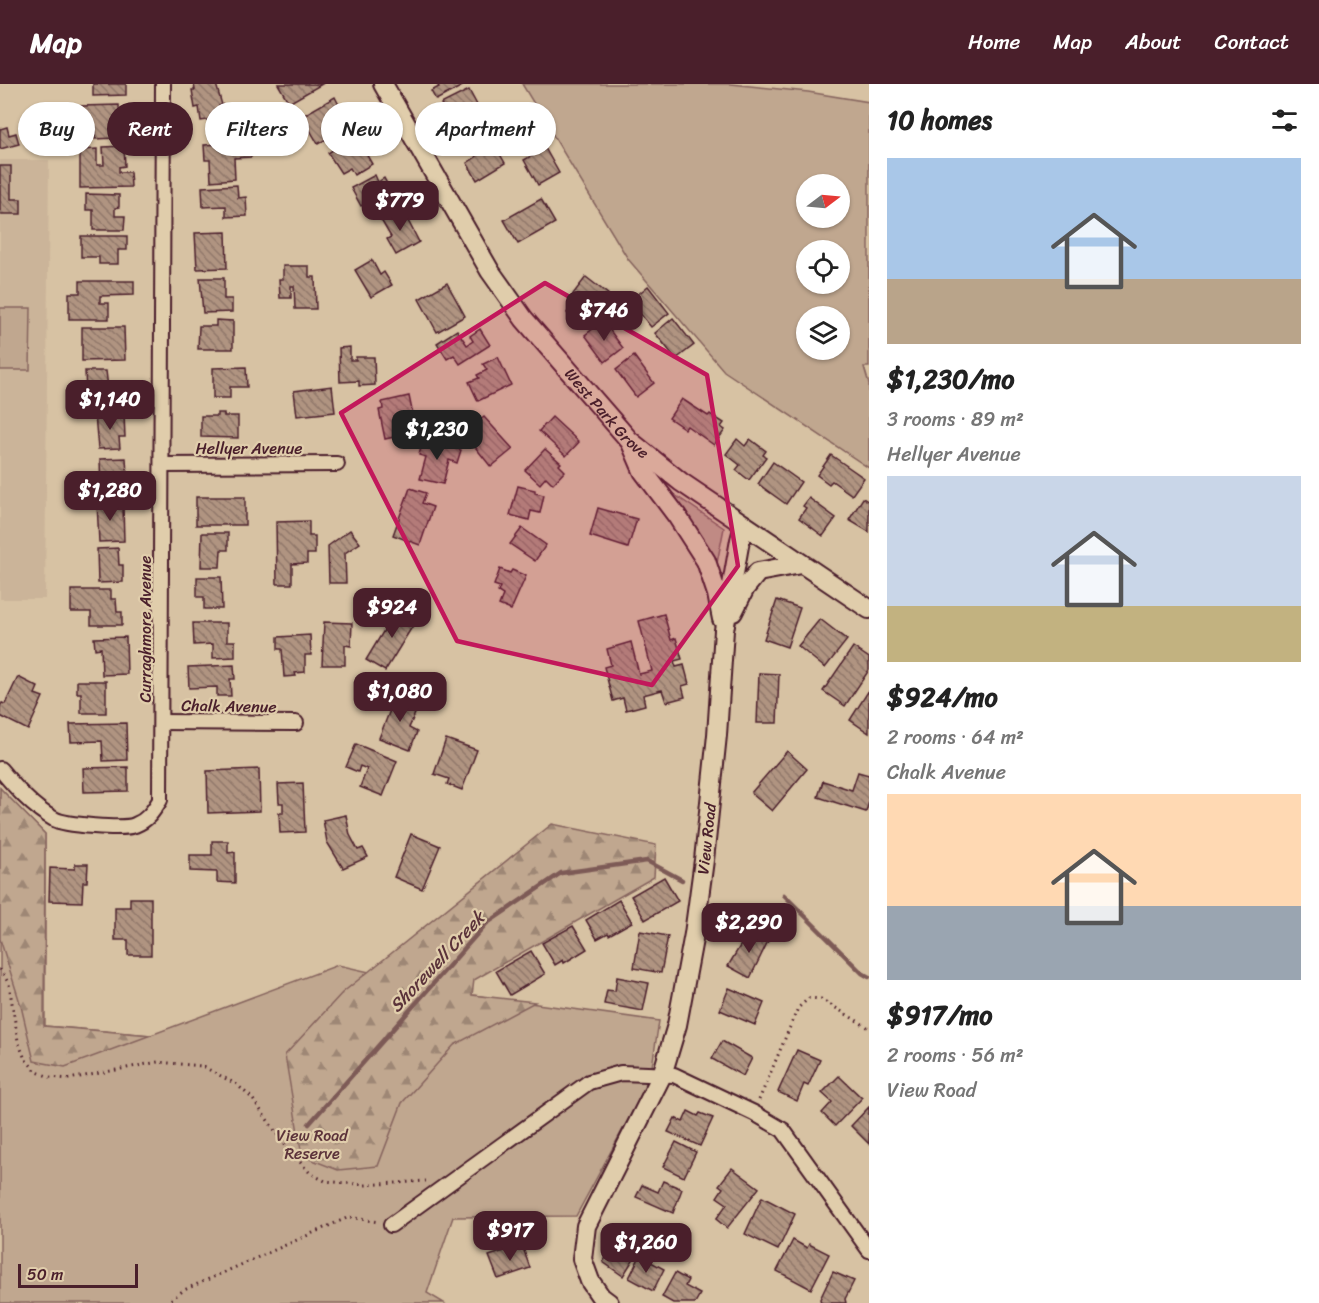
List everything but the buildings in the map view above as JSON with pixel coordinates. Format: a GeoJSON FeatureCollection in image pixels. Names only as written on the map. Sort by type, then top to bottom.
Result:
{"type":"FeatureCollection","features":[{"type":"Feature","properties":{"kind":"street","name":"Curraghmore Avenue"},"geometry":{"type":"LineString","coordinates":[[0,769],[23,796],[55,820],[90,826],[133,827],[150,818],[160,800],[163,84]]}},
{"type":"Feature","properties":{"kind":"street","name":"West Park Grove"},"geometry":{"type":"LineString","coordinates":[[383,84],[490,271],[524,319],[629,440],[681,482],[869,609]]}},
{"type":"Feature","properties":{"kind":"street"},"geometry":{"type":"LineString","coordinates":[[629,440],[643,471],[677,516],[706,561],[717,594],[724,630]]}},
{"type":"Feature","properties":{"kind":"street","name":"Hellyer Avenue"},"geometry":{"type":"LineString","coordinates":[[162,465],[337,464]]}},
{"type":"Feature","properties":{"kind":"street","name":"View Road"},"geometry":{"type":"LineString","coordinates":[[602,1301],[590,1281],[582,1259],[586,1226],[662,1075],[677,1025],[695,923],[710,803],[724,630],[744,525]]}},
{"type":"Feature","properties":{"kind":"street"},"geometry":{"type":"LineString","coordinates":[[724,630],[745,588],[758,572],[801,564]]}},
{"type":"Feature","properties":{"kind":"street","name":"Chalk Avenue"},"geometry":{"type":"LineString","coordinates":[[161,722],[296,723]]}},
{"type":"Feature","properties":{"kind":"street"},"geometry":{"type":"LineString","coordinates":[[391,1225],[589,1082],[621,1073],[675,1075],[754,1113],[783,1130],[869,1250]]}},
{"type":"Feature","properties":{"kind":"path"},"geometry":{"type":"LineString","coordinates":[[0,969],[9,984],[18,1041],[25,1059],[37,1072],[50,1077],[69,1079],[158,1062],[202,1066],[236,1084],[252,1098],[288,1149],[310,1173],[325,1181],[365,1185],[456,1179]]}},
{"type":"Feature","properties":{"kind":"path"},"geometry":{"type":"LineString","coordinates":[[754,1113],[798,1008],[809,998],[821,999],[869,1028]]}},
{"type":"Feature","properties":{"kind":"path"},"geometry":{"type":"LineString","coordinates":[[166,1303],[184,1290],[349,1217],[391,1225]]}},
{"type":"Feature","properties":{"kind":"highlighted area"},"geometry":{"type":"Polygon","coordinates":[[[545,283],[707,375],[738,566],[652,685],[457,641],[341,413],[545,283]]]}},
{"type":"Feature","properties":{"kind":"shaded area"},"geometry":{"type":"Polygon","coordinates":[[[0,160],[49,160],[45,599],[0,599],[0,160]]]}},
{"type":"Feature","properties":{"kind":"green space"},"geometry":{"type":"Polygon","coordinates":[[[522,84],[731,84],[808,92],[869,102],[869,367],[864,367],[869,384],[869,468],[724,371],[628,259],[556,140],[556,102],[533,102],[522,84]]]}},
{"type":"Feature","properties":{"kind":"green space"},"geometry":{"type":"Polygon","coordinates":[[[0,308],[31,308],[30,370],[0,370],[0,308]]]}},
{"type":"Feature","properties":{"kind":"green space"},"geometry":{"type":"Polygon","coordinates":[[[663,487],[724,528],[716,568],[663,487]]]}},
{"type":"Feature","properties":{"kind":"green space","name":"View Road Reserve"},"geometry":{"type":"Polygon","coordinates":[[[0,788],[45,834],[45,1026],[151,1035],[338,965],[472,995],[659,1021],[651,1073],[576,1216],[453,1217],[427,1293],[444,1303],[0,1303],[0,788]]]}},
{"type":"Feature","properties":{"kind":"green space"},"geometry":{"type":"Polygon","coordinates":[[[0,788],[45,834],[44,1026],[151,1035],[65,1067],[34,1061],[21,1006],[0,939],[0,788]]]}},
{"type":"Feature","properties":{"kind":"green space"},"geometry":{"type":"Polygon","coordinates":[[[552,824],[656,845],[654,877],[474,980],[472,995],[535,1002],[454,1045],[402,1103],[378,1166],[338,1170],[302,1156],[285,1055],[342,993],[552,824]]]}},
{"type":"Feature","properties":{"kind":"waterway","name":"Shorewell Creek"},"geometry":{"type":"LineString","coordinates":[[309,1124],[486,924],[561,873],[647,861],[682,880]]}},
{"type":"Feature","properties":{"kind":"waterway","name":"Shorewell Creek"},"geometry":{"type":"LineString","coordinates":[[784,895],[862,973],[869,977]]}}]}
